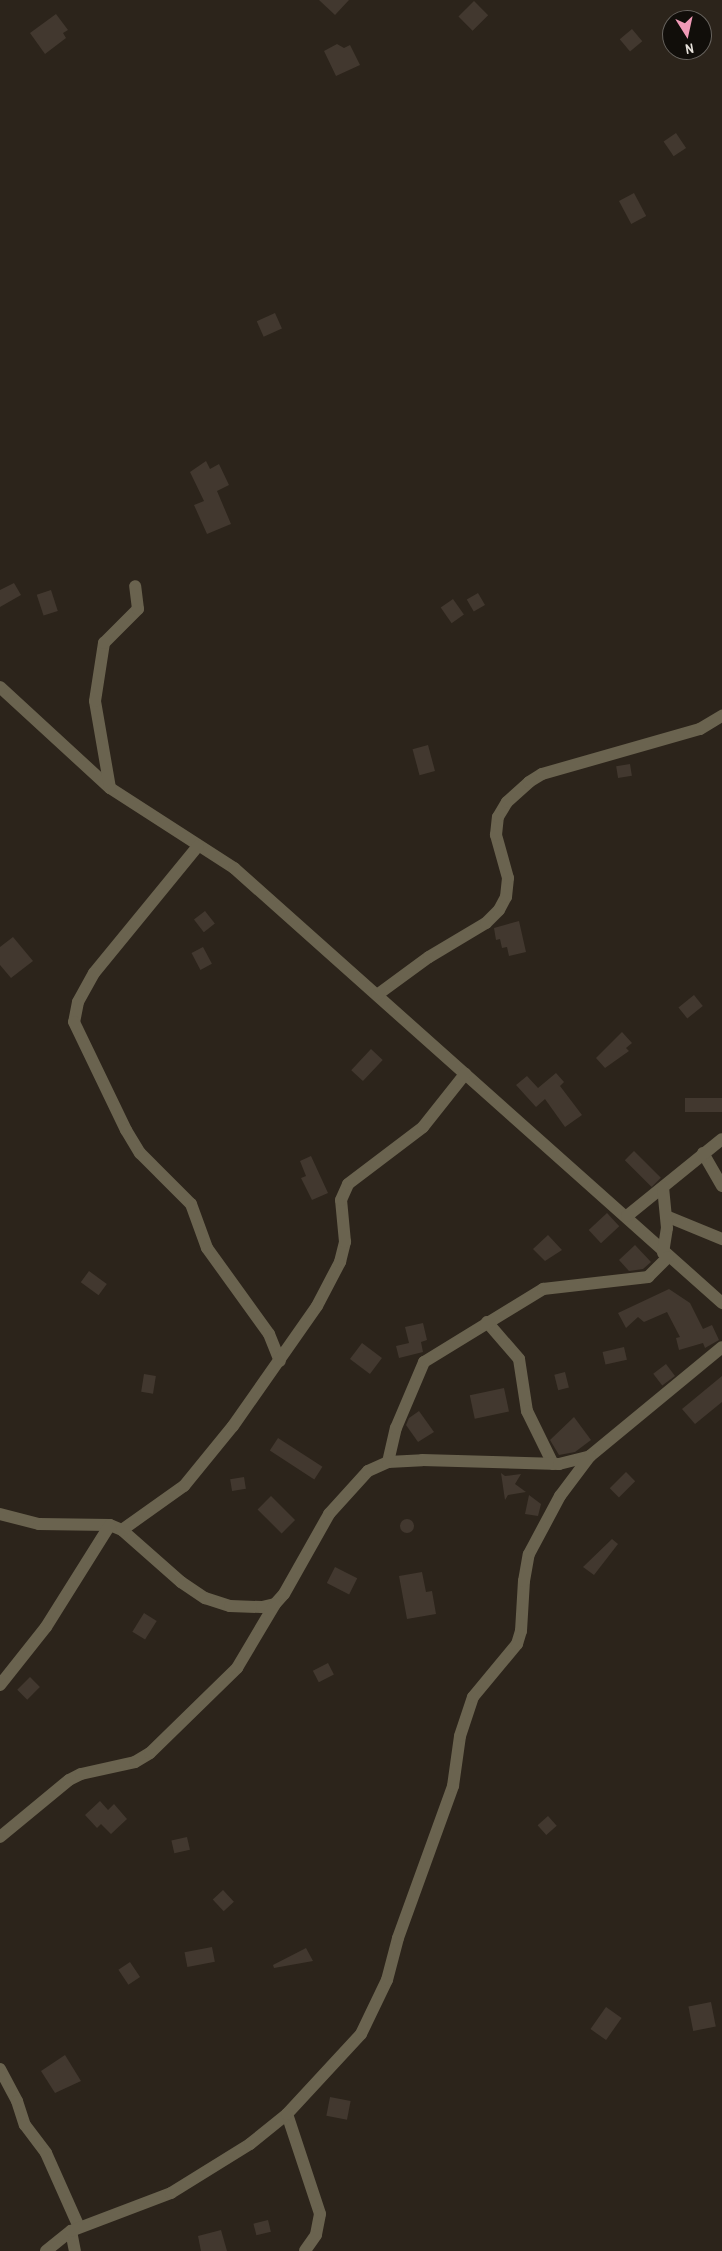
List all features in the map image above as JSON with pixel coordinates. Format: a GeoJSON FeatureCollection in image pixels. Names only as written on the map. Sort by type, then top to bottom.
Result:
{"type":"FeatureCollection","features":[{"type":"Feature","properties":{"kind":"street"},"geometry":{"type":"LineString","coordinates":[[110,788],[95,701],[104,643],[138,609],[134,586]]}},
{"type":"Feature","properties":{"kind":"street"},"geometry":{"type":"LineString","coordinates":[[0,687],[110,788],[234,868],[464,1074],[627,1216],[665,1255],[722,1303]]}},
{"type":"Feature","properties":{"kind":"street"},"geometry":{"type":"LineString","coordinates":[[377,995],[429,957],[486,922],[499,910],[506,897],[508,878],[496,835],[498,817],[507,802],[529,782],[542,774],[700,729],[722,716]]}},
{"type":"Feature","properties":{"kind":"street"},"geometry":{"type":"LineString","coordinates":[[198,846],[94,973],[78,1002],[74,1022],[126,1130],[140,1153],[191,1204],[207,1248],[269,1334],[280,1361]]}},
{"type":"Feature","properties":{"kind":"street"},"geometry":{"type":"LineString","coordinates":[[122,1530],[184,1486],[280,1361],[317,1306],[340,1262],[345,1242],[341,1200],[344,1190],[423,1127],[464,1074]]}},
{"type":"Feature","properties":{"kind":"street"},"geometry":{"type":"LineString","coordinates":[[627,1216],[722,1139]]}},
{"type":"Feature","properties":{"kind":"street"},"geometry":{"type":"LineString","coordinates":[[703,1153],[722,1186]]}},
{"type":"Feature","properties":{"kind":"street"},"geometry":{"type":"LineString","coordinates":[[388,1462],[396,1428],[418,1370],[424,1362],[543,1289],[648,1277],[665,1255],[666,1216],[663,1187]]}},
{"type":"Feature","properties":{"kind":"street"},"geometry":{"type":"LineString","coordinates":[[666,1216],[722,1239]]}},
{"type":"Feature","properties":{"kind":"street"},"geometry":{"type":"LineString","coordinates":[[487,1322],[520,1359],[527,1411],[553,1464]]}},
{"type":"Feature","properties":{"kind":"street"},"geometry":{"type":"LineString","coordinates":[[46,2251],[75,2229],[171,2193],[250,2144],[287,2114],[340,2060],[361,2034],[378,2002],[453,1786],[460,1736],[473,1697],[517,1644],[521,1631],[524,1581],[529,1554],[560,1496],[590,1456],[722,1348]]}},
{"type":"Feature","properties":{"kind":"street"},"geometry":{"type":"LineString","coordinates":[[0,1837],[69,1780],[81,1774],[134,1762],[150,1753],[237,1668],[275,1604],[284,1594],[329,1514],[368,1471],[388,1462],[422,1460],[553,1464],[590,1456]]}},
{"type":"Feature","properties":{"kind":"street"},"geometry":{"type":"LineString","coordinates":[[0,1514],[39,1524],[110,1525],[122,1530],[181,1582],[205,1598],[239,1607],[275,1604]]}},
{"type":"Feature","properties":{"kind":"street"},"geometry":{"type":"LineString","coordinates":[[0,1685],[46,1627],[110,1525]]}},
{"type":"Feature","properties":{"kind":"street"},"geometry":{"type":"LineString","coordinates":[[0,2069],[17,2101],[24,2125],[46,2152],[75,2229],[75,2251]]}},
{"type":"Feature","properties":{"kind":"street"},"geometry":{"type":"LineString","coordinates":[[287,2114],[320,2214],[316,2235],[305,2251]]}},
{"type":"Feature","properties":{"kind":"building"},"geometry":{"type":"Polygon","coordinates":[[[319,0],[349,0],[335,15],[319,0]]]}},
{"type":"Feature","properties":{"kind":"building"},"geometry":{"type":"Polygon","coordinates":[[[474,1],[488,15],[473,31],[458,17],[474,1]]]}},
{"type":"Feature","properties":{"kind":"building"},"geometry":{"type":"Polygon","coordinates":[[[56,14],[68,30],[63,33],[66,38],[45,54],[30,33],[56,14]]]}},
{"type":"Feature","properties":{"kind":"building"},"geometry":{"type":"Polygon","coordinates":[[[632,29],[642,41],[630,52],[620,39],[632,29]]]}},
{"type":"Feature","properties":{"kind":"building"},"geometry":{"type":"Polygon","coordinates":[[[337,44],[344,48],[350,45],[360,65],[336,76],[324,51],[337,44]]]}},
{"type":"Feature","properties":{"kind":"building"},"geometry":{"type":"Polygon","coordinates":[[[676,133],[686,148],[674,156],[664,141],[676,133]]]}},
{"type":"Feature","properties":{"kind":"building"},"geometry":{"type":"Polygon","coordinates":[[[634,193],[646,216],[631,224],[619,201],[634,193]]]}},
{"type":"Feature","properties":{"kind":"building"},"geometry":{"type":"Polygon","coordinates":[[[275,313],[282,329],[264,337],[257,321],[275,313]]]}},
{"type":"Feature","properties":{"kind":"building"},"geometry":{"type":"Polygon","coordinates":[[[206,461],[210,469],[219,464],[229,485],[217,491],[231,524],[207,534],[194,505],[204,501],[190,472],[206,461]]]}},
{"type":"Feature","properties":{"kind":"building"},"geometry":{"type":"Polygon","coordinates":[[[14,583],[21,595],[0,607],[0,590],[14,583]]]}},
{"type":"Feature","properties":{"kind":"building"},"geometry":{"type":"Polygon","coordinates":[[[51,590],[58,611],[44,616],[37,595],[51,590]]]}},
{"type":"Feature","properties":{"kind":"building"},"geometry":{"type":"Polygon","coordinates":[[[478,593],[485,605],[474,612],[467,600],[478,593]]]}},
{"type":"Feature","properties":{"kind":"building"},"geometry":{"type":"Polygon","coordinates":[[[453,599],[464,615],[452,623],[441,608],[453,599]]]}},
{"type":"Feature","properties":{"kind":"building"},"geometry":{"type":"Polygon","coordinates":[[[428,745],[435,771],[420,775],[413,749],[428,745]]]}},
{"type":"Feature","properties":{"kind":"building"},"geometry":{"type":"Polygon","coordinates":[[[630,764],[632,776],[618,778],[616,766],[630,764]]]}},
{"type":"Feature","properties":{"kind":"building"},"geometry":{"type":"Polygon","coordinates":[[[205,911],[215,924],[204,932],[194,920],[205,911]]]}},
{"type":"Feature","properties":{"kind":"building"},"geometry":{"type":"Polygon","coordinates":[[[519,921],[526,952],[509,956],[507,947],[502,948],[500,939],[496,940],[494,928],[519,921]]]}},
{"type":"Feature","properties":{"kind":"building"},"geometry":{"type":"Polygon","coordinates":[[[13,937],[33,961],[11,978],[0,965],[0,947],[13,937]]]}},
{"type":"Feature","properties":{"kind":"building"},"geometry":{"type":"Polygon","coordinates":[[[203,947],[212,964],[200,970],[192,953],[203,947]]]}},
{"type":"Feature","properties":{"kind":"building"},"geometry":{"type":"Polygon","coordinates":[[[694,995],[703,1006],[687,1018],[678,1008],[694,995]]]}},
{"type":"Feature","properties":{"kind":"building"},"geometry":{"type":"Polygon","coordinates":[[[622,1032],[632,1043],[626,1048],[629,1051],[605,1068],[596,1058],[622,1032]]]}},
{"type":"Feature","properties":{"kind":"building"},"geometry":{"type":"Polygon","coordinates":[[[371,1049],[383,1060],[363,1081],[351,1070],[371,1049]]]}},
{"type":"Feature","properties":{"kind":"building"},"geometry":{"type":"Polygon","coordinates":[[[556,1073],[564,1082],[560,1086],[582,1115],[565,1127],[545,1099],[536,1107],[516,1085],[527,1076],[538,1088],[556,1073]]]}},
{"type":"Feature","properties":{"kind":"building"},"geometry":{"type":"Polygon","coordinates":[[[685,1098],[722,1098],[722,1112],[685,1112],[685,1098]]]}},
{"type":"Feature","properties":{"kind":"building"},"geometry":{"type":"Polygon","coordinates":[[[634,1151],[661,1178],[652,1187],[625,1160],[634,1151]]]}},
{"type":"Feature","properties":{"kind":"building"},"geometry":{"type":"Polygon","coordinates":[[[311,1156],[328,1193],[312,1200],[301,1178],[306,1176],[300,1161],[311,1156]]]}},
{"type":"Feature","properties":{"kind":"building"},"geometry":{"type":"Polygon","coordinates":[[[607,1213],[619,1226],[601,1243],[589,1230],[607,1213]]]}},
{"type":"Feature","properties":{"kind":"building"},"geometry":{"type":"Polygon","coordinates":[[[548,1235],[562,1250],[545,1261],[533,1249],[548,1235]]]}},
{"type":"Feature","properties":{"kind":"building"},"geometry":{"type":"Polygon","coordinates":[[[635,1245],[651,1262],[643,1269],[629,1271],[619,1260],[635,1245]]]}},
{"type":"Feature","properties":{"kind":"building"},"geometry":{"type":"Polygon","coordinates":[[[89,1271],[107,1284],[99,1295],[81,1282],[89,1271]]]}},
{"type":"Feature","properties":{"kind":"building"},"geometry":{"type":"Polygon","coordinates":[[[669,1289],[690,1303],[703,1329],[712,1325],[719,1340],[705,1348],[703,1343],[679,1350],[676,1338],[680,1337],[667,1312],[644,1322],[638,1317],[626,1328],[618,1313],[669,1289]]]}},
{"type":"Feature","properties":{"kind":"building"},"geometry":{"type":"Polygon","coordinates":[[[423,1323],[427,1340],[421,1342],[423,1352],[399,1358],[396,1346],[409,1343],[405,1327],[423,1323]]]}},
{"type":"Feature","properties":{"kind":"building"},"geometry":{"type":"Polygon","coordinates":[[[362,1343],[382,1358],[370,1374],[350,1359],[362,1343]]]}},
{"type":"Feature","properties":{"kind":"building"},"geometry":{"type":"Polygon","coordinates":[[[624,1347],[627,1360],[605,1365],[603,1352],[624,1347]]]}},
{"type":"Feature","properties":{"kind":"building"},"geometry":{"type":"Polygon","coordinates":[[[666,1364],[675,1376],[662,1386],[653,1374],[666,1364]]]}},
{"type":"Feature","properties":{"kind":"building"},"geometry":{"type":"Polygon","coordinates":[[[565,1372],[569,1388],[558,1390],[554,1375],[565,1372]]]}},
{"type":"Feature","properties":{"kind":"building"},"geometry":{"type":"Polygon","coordinates":[[[144,1374],[156,1376],[153,1394],[141,1392],[144,1374]]]}},
{"type":"Feature","properties":{"kind":"building"},"geometry":{"type":"Polygon","coordinates":[[[722,1376],[722,1402],[695,1424],[682,1409],[722,1376]]]}},
{"type":"Feature","properties":{"kind":"building"},"geometry":{"type":"Polygon","coordinates":[[[504,1388],[509,1411],[475,1419],[470,1395],[504,1388]]]}},
{"type":"Feature","properties":{"kind":"building"},"geometry":{"type":"Polygon","coordinates":[[[419,1411],[434,1432],[418,1442],[406,1425],[409,1418],[419,1411]]]}},
{"type":"Feature","properties":{"kind":"building"},"geometry":{"type":"Polygon","coordinates":[[[574,1417],[591,1440],[575,1452],[559,1455],[550,1440],[574,1417]]]}},
{"type":"Feature","properties":{"kind":"building"},"geometry":{"type":"Polygon","coordinates":[[[278,1438],[322,1467],[314,1479],[270,1451],[278,1438]]]}},
{"type":"Feature","properties":{"kind":"building"},"geometry":{"type":"Polygon","coordinates":[[[626,1472],[635,1481],[619,1497],[610,1488],[626,1472]]]}},
{"type":"Feature","properties":{"kind":"building"},"geometry":{"type":"Polygon","coordinates":[[[501,1473],[505,1476],[521,1474],[515,1484],[526,1492],[508,1495],[505,1500],[501,1473]]]}},
{"type":"Feature","properties":{"kind":"building"},"geometry":{"type":"Polygon","coordinates":[[[244,1477],[246,1489],[232,1491],[230,1479],[244,1477]]]}},
{"type":"Feature","properties":{"kind":"building"},"geometry":{"type":"Polygon","coordinates":[[[529,1495],[541,1504],[538,1516],[525,1514],[529,1495]]]}},
{"type":"Feature","properties":{"kind":"building"},"geometry":{"type":"Polygon","coordinates":[[[271,1496],[295,1520],[282,1533],[258,1509],[271,1496]]]}},
{"type":"Feature","properties":{"kind":"building"},"geometry":{"type":"Polygon","coordinates":[[[407,1519],[412,1521],[414,1526],[412,1531],[407,1533],[402,1531],[400,1526],[402,1521],[407,1519]]]}},
{"type":"Feature","properties":{"kind":"building"},"geometry":{"type":"Polygon","coordinates":[[[612,1539],[618,1544],[594,1575],[583,1567],[612,1539]]]}},
{"type":"Feature","properties":{"kind":"building"},"geometry":{"type":"Polygon","coordinates":[[[335,1567],[357,1578],[349,1594],[327,1583],[335,1567]]]}},
{"type":"Feature","properties":{"kind":"building"},"geometry":{"type":"Polygon","coordinates":[[[422,1572],[426,1592],[432,1591],[436,1614],[407,1619],[399,1576],[422,1572]]]}},
{"type":"Feature","properties":{"kind":"building"},"geometry":{"type":"Polygon","coordinates":[[[144,1613],[157,1621],[145,1640],[132,1632],[144,1613]]]}},
{"type":"Feature","properties":{"kind":"building"},"geometry":{"type":"Polygon","coordinates":[[[328,1663],[334,1675],[319,1682],[313,1671],[328,1663]]]}},
{"type":"Feature","properties":{"kind":"building"},"geometry":{"type":"Polygon","coordinates":[[[30,1677],[40,1687],[27,1700],[17,1690],[30,1677]]]}},
{"type":"Feature","properties":{"kind":"building"},"geometry":{"type":"Polygon","coordinates":[[[100,1801],[108,1810],[114,1804],[127,1819],[111,1834],[101,1824],[97,1828],[85,1815],[100,1801]]]}},
{"type":"Feature","properties":{"kind":"building"},"geometry":{"type":"Polygon","coordinates":[[[548,1816],[557,1826],[546,1835],[538,1825],[548,1816]]]}},
{"type":"Feature","properties":{"kind":"building"},"geometry":{"type":"Polygon","coordinates":[[[187,1837],[190,1850],[174,1853],[171,1841],[187,1837]]]}},
{"type":"Feature","properties":{"kind":"building"},"geometry":{"type":"Polygon","coordinates":[[[223,1890],[234,1902],[224,1911],[213,1900],[223,1890]]]}},
{"type":"Feature","properties":{"kind":"building"},"geometry":{"type":"Polygon","coordinates":[[[212,1947],[215,1962],[187,1967],[185,1952],[212,1947]]]}},
{"type":"Feature","properties":{"kind":"building"},"geometry":{"type":"Polygon","coordinates":[[[306,1948],[313,1961],[274,1968],[273,1965],[306,1948]]]}},
{"type":"Feature","properties":{"kind":"building"},"geometry":{"type":"Polygon","coordinates":[[[130,1962],[140,1977],[128,1985],[118,1970],[130,1962]]]}},
{"type":"Feature","properties":{"kind":"building"},"geometry":{"type":"Polygon","coordinates":[[[711,2002],[716,2027],[693,2031],[688,2006],[711,2002]]]}},
{"type":"Feature","properties":{"kind":"building"},"geometry":{"type":"Polygon","coordinates":[[[606,2007],[622,2018],[606,2040],[591,2029],[606,2007]]]}},
{"type":"Feature","properties":{"kind":"building"},"geometry":{"type":"Polygon","coordinates":[[[65,2055],[81,2081],[55,2093],[41,2071],[65,2055]]]}},
{"type":"Feature","properties":{"kind":"building"},"geometry":{"type":"Polygon","coordinates":[[[330,2097],[351,2101],[347,2120],[326,2116],[330,2097]]]}},
{"type":"Feature","properties":{"kind":"building"},"geometry":{"type":"Polygon","coordinates":[[[268,2220],[271,2232],[256,2235],[253,2224],[268,2220]]]}},
{"type":"Feature","properties":{"kind":"building"},"geometry":{"type":"Polygon","coordinates":[[[221,2230],[227,2251],[201,2251],[198,2236],[221,2230]]]}}]}
